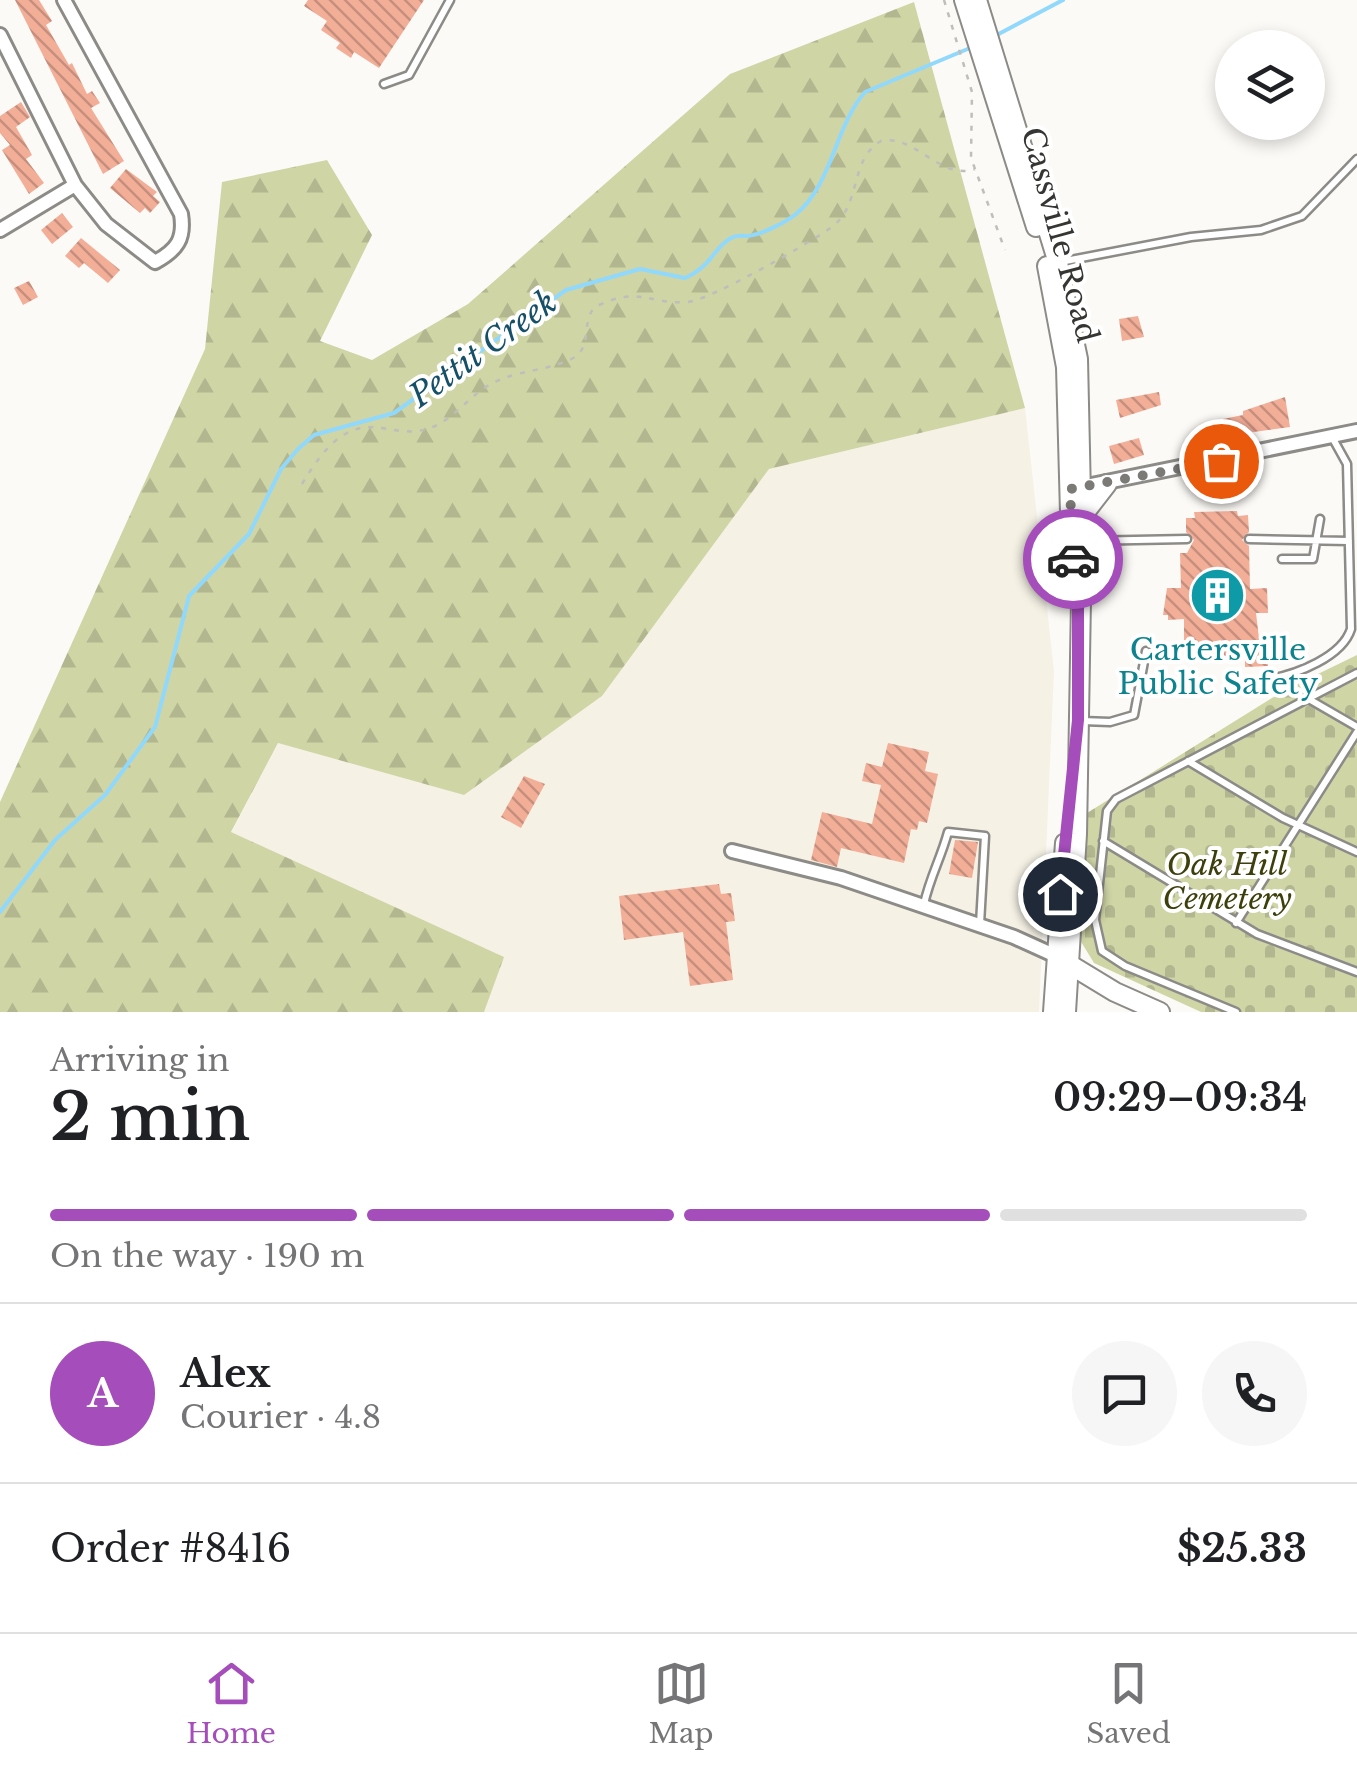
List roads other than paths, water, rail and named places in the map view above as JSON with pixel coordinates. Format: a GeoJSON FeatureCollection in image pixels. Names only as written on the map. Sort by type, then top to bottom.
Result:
{"type":"FeatureCollection","features":[{"type":"Feature","properties":{"kind":"main road","name":"Cassville Road"},"geometry":{"type":"LineString","coordinates":[[964,0],[996,80],[1058,262],[1078,359],[1077,834],[1052,1012]]}},
{"type":"Feature","properties":{"kind":"main road","name":"Cassville Road"},"geometry":{"type":"LineString","coordinates":[[978,0],[1059,318],[1082,516],[1078,608]]}},
{"type":"Feature","properties":{"kind":"main road"},"geometry":{"type":"LineString","coordinates":[[1082,516],[1106,484]]}},
{"type":"Feature","properties":{"kind":"main road","name":"Cassville Road"},"geometry":{"type":"LineString","coordinates":[[1062,960],[1066,1012]]}},
{"type":"Feature","properties":{"kind":"main road"},"geometry":{"type":"LineString","coordinates":[[1062,960],[1135,1007],[1160,1012]]}},
{"type":"Feature","properties":{"kind":"street"},"geometry":{"type":"LineString","coordinates":[[0,36],[75,185],[106,224],[155,262],[175,251],[184,230],[181,214],[64,0]]}},
{"type":"Feature","properties":{"kind":"street"},"geometry":{"type":"LineString","coordinates":[[0,230],[75,185]]}},
{"type":"Feature","properties":{"kind":"street"},"geometry":{"type":"LineString","coordinates":[[1076,488],[1357,432]]}},
{"type":"Feature","properties":{"kind":"street"},"geometry":{"type":"LineString","coordinates":[[732,851],[841,878],[924,905],[980,924],[1062,960]]}},
{"type":"Feature","properties":{"kind":"lane"},"geometry":{"type":"LineString","coordinates":[[384,84],[409,75],[450,0]]}},
{"type":"Feature","properties":{"kind":"lane"},"geometry":{"type":"LineString","coordinates":[[1058,262],[1178,239],[1261,230],[1302,216],[1357,159]]}},
{"type":"Feature","properties":{"kind":"lane"},"geometry":{"type":"LineString","coordinates":[[1270,679],[1288,676],[1348,641],[1351,629],[1347,464],[1332,437]]}},
{"type":"Feature","properties":{"kind":"lane"},"geometry":{"type":"LineString","coordinates":[[1282,558],[1313,559],[1320,519]]}},
{"type":"Feature","properties":{"kind":"lane"},"geometry":{"type":"LineString","coordinates":[[1082,541],[1186,539]]}},
{"type":"Feature","properties":{"kind":"lane"},"geometry":{"type":"LineString","coordinates":[[1249,539],[1350,541]]}},
{"type":"Feature","properties":{"kind":"lane"},"geometry":{"type":"LineString","coordinates":[[1078,720],[1110,722],[1134,715],[1146,651]]}},
{"type":"Feature","properties":{"kind":"lane"},"geometry":{"type":"LineString","coordinates":[[1236,1012],[1125,966],[1102,950],[1096,920],[1103,841],[1112,802],[1357,673]]}},
{"type":"Feature","properties":{"kind":"lane"},"geometry":{"type":"LineString","coordinates":[[1236,923],[1357,729],[1306,697]]}},
{"type":"Feature","properties":{"kind":"lane"},"geometry":{"type":"LineString","coordinates":[[1186,760],[1298,825],[1357,852]]}},
{"type":"Feature","properties":{"kind":"lane"},"geometry":{"type":"LineString","coordinates":[[924,905],[931,870],[942,858],[948,832],[985,836],[980,924]]}},
{"type":"Feature","properties":{"kind":"lane"},"geometry":{"type":"LineString","coordinates":[[1103,841],[1236,923],[1357,972]]}},
{"type":"Feature","properties":{"kind":"waterway","name":"Pettit Creek"},"geometry":{"type":"LineString","coordinates":[[993,37],[1063,0]]}},
{"type":"Feature","properties":{"kind":"waterway","name":"Pettit Creek"},"geometry":{"type":"LineString","coordinates":[[0,912],[55,840],[105,795],[155,727],[189,596],[249,534],[281,469],[298,449],[314,435],[394,413],[566,290],[640,269],[685,278],[731,238],[758,234],[787,220],[818,187],[847,121],[865,92],[970,48]]}},
{"type":"Feature","properties":{"kind":"place","name":"Cartersville Public Safety"},"geometry":{"type":"Point","coordinates":[1218,596]}},
{"type":"Feature","properties":{"kind":"park label","name":"Oak Hill Cemetery"},"geometry":{"type":"Point","coordinates":[1227,881]}}]}
